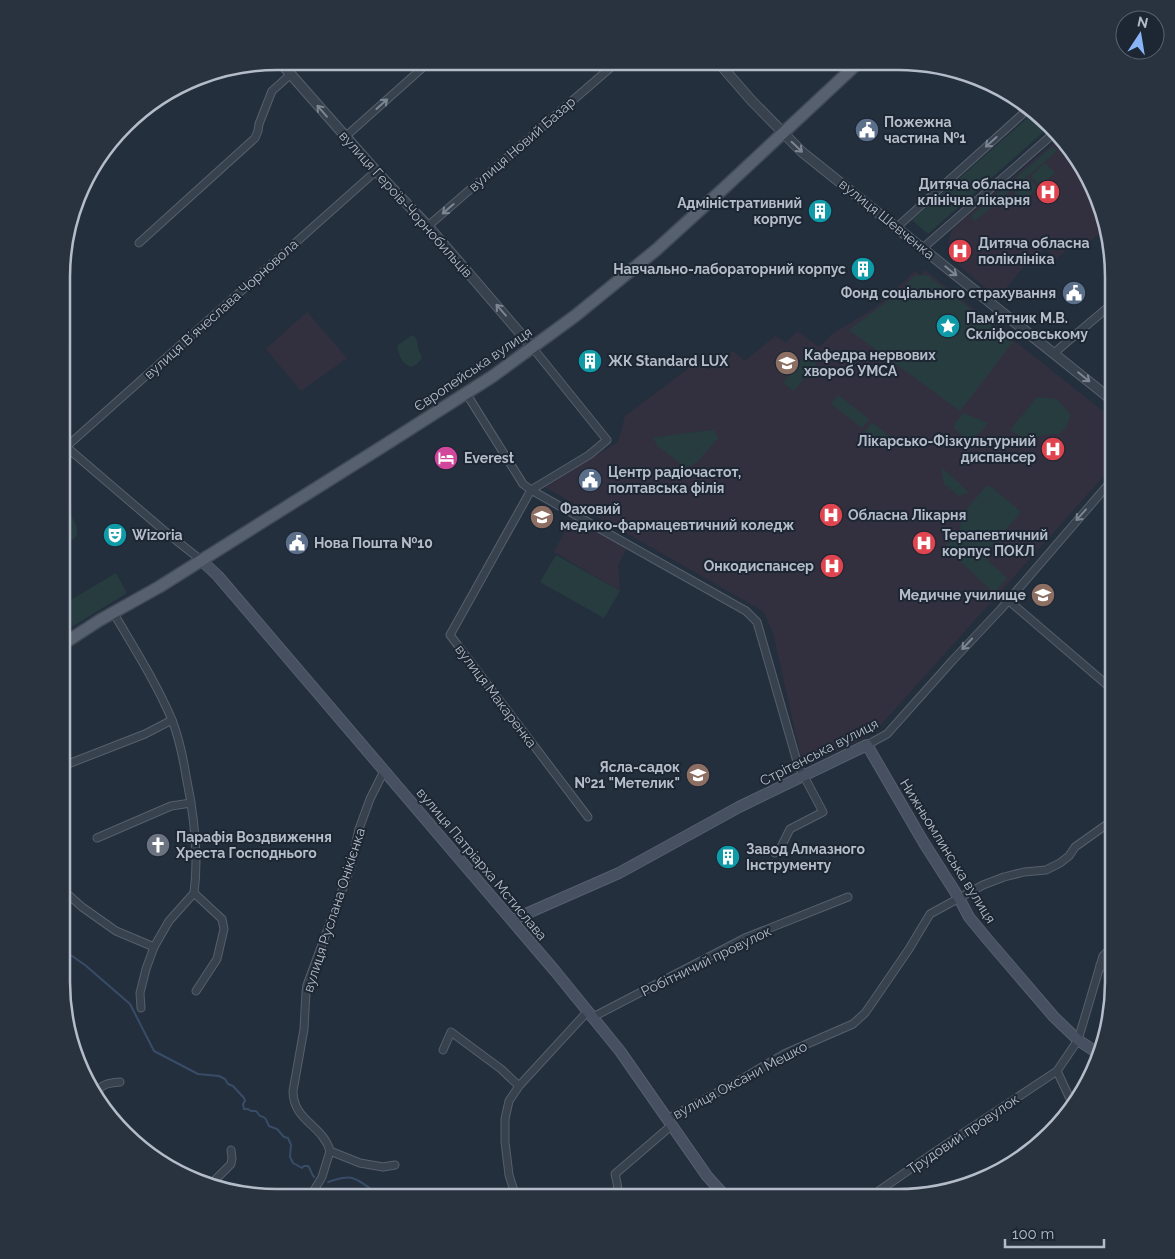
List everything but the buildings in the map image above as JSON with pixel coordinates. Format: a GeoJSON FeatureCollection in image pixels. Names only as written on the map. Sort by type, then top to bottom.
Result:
{"type":"FeatureCollection","features":[{"type":"Feature","properties":{"kind":"main road","name":"Європейська вулиця"},"geometry":{"type":"LineString","coordinates":[[70,640],[113,612],[159,587],[493,376],[575,316],[656,250],[851,70]]}},
{"type":"Feature","properties":{"kind":"main road","name":"вулиця Патріарха Мстислава"},"geometry":{"type":"LineString","coordinates":[[202,560],[218,576],[556,971],[620,1051],[706,1176],[718,1189]]}},
{"type":"Feature","properties":{"kind":"main road","name":"Стрітенська вулиця"},"geometry":{"type":"LineString","coordinates":[[512,920],[619,874],[740,807],[867,745]]}},
{"type":"Feature","properties":{"kind":"main road","name":"Нижньомлинська вулиця"},"geometry":{"type":"LineString","coordinates":[[867,745],[969,917],[1054,1017],[1078,1040],[1093,1050]]}},
{"type":"Feature","properties":{"kind":"street","name":"вулиця Героїв-Чорнобильців"},"geometry":{"type":"LineString","coordinates":[[287,70],[376,172],[428,226],[532,347]]}},
{"type":"Feature","properties":{"kind":"street"},"geometry":{"type":"LineString","coordinates":[[345,137],[420,70]]}},
{"type":"Feature","properties":{"kind":"street","name":"вулиця Новий Базар"},"geometry":{"type":"LineString","coordinates":[[428,226],[607,70]]}},
{"type":"Feature","properties":{"kind":"street","name":"вулиця Шевченка"},"geometry":{"type":"LineString","coordinates":[[725,70],[751,100],[802,152],[1105,394]]}},
{"type":"Feature","properties":{"kind":"street"},"geometry":{"type":"LineString","coordinates":[[139,242],[255,138],[272,91],[291,74]]}},
{"type":"Feature","properties":{"kind":"street"},"geometry":{"type":"LineString","coordinates":[[897,227],[1024,113]]}},
{"type":"Feature","properties":{"kind":"street"},"geometry":{"type":"LineString","coordinates":[[923,248],[1050,137]]}},
{"type":"Feature","properties":{"kind":"street","name":"вулиця Вʼячеслава Чорновола"},"geometry":{"type":"LineString","coordinates":[[70,442],[376,172]]}},
{"type":"Feature","properties":{"kind":"street"},"geometry":{"type":"LineString","coordinates":[[1054,353],[1105,310]]}},
{"type":"Feature","properties":{"kind":"street"},"geometry":{"type":"LineString","coordinates":[[531,490],[589,455],[607,440],[532,347]]}},
{"type":"Feature","properties":{"kind":"street"},"geometry":{"type":"LineString","coordinates":[[466,393],[523,484],[753,616],[757,622],[798,765],[823,812],[790,829],[781,847],[775,853]]}},
{"type":"Feature","properties":{"kind":"street"},"geometry":{"type":"LineString","coordinates":[[70,450],[168,534],[202,560]]}},
{"type":"Feature","properties":{"kind":"street","name":"Стрітенська вулиця"},"geometry":{"type":"LineString","coordinates":[[867,745],[887,734],[1008,600],[1105,488]]}},
{"type":"Feature","properties":{"kind":"street","name":"вулиця Макаренка"},"geometry":{"type":"LineString","coordinates":[[531,490],[450,635],[588,817]]}},
{"type":"Feature","properties":{"kind":"street"},"geometry":{"type":"LineString","coordinates":[[1008,600],[1105,683]]}},
{"type":"Feature","properties":{"kind":"street"},"geometry":{"type":"LineString","coordinates":[[113,612],[155,684],[180,742],[192,803],[196,850],[194,894],[169,920],[154,947],[140,993],[141,1008]]}},
{"type":"Feature","properties":{"kind":"street"},"geometry":{"type":"LineString","coordinates":[[70,763],[145,734],[172,720]]}},
{"type":"Feature","properties":{"kind":"street","name":"вулиця Руслана Онікієнка"},"geometry":{"type":"LineString","coordinates":[[330,1152],[328,1142],[301,1115],[293,1099],[304,1029],[306,992],[350,869],[359,829],[370,799],[384,771]]}},
{"type":"Feature","properties":{"kind":"street"},"geometry":{"type":"LineString","coordinates":[[96,838],[171,806],[192,803]]}},
{"type":"Feature","properties":{"kind":"street","name":"вулиця Оксани Мешко"},"geometry":{"type":"LineString","coordinates":[[619,1189],[616,1183],[616,1174],[669,1122],[784,1054],[853,1024],[865,1013],[872,1003],[909,949],[930,914],[983,885],[1024,872],[1046,870],[1060,863],[1069,856],[1075,847],[1105,826]]}},
{"type":"Feature","properties":{"kind":"street"},"geometry":{"type":"LineString","coordinates":[[194,894],[222,918],[224,929],[216,959],[196,991]]}},
{"type":"Feature","properties":{"kind":"street"},"geometry":{"type":"LineString","coordinates":[[70,896],[116,931],[154,947]]}},
{"type":"Feature","properties":{"kind":"street","name":"Робітничий провулок"},"geometry":{"type":"LineString","coordinates":[[513,1189],[509,1175],[505,1142],[505,1119],[509,1101],[519,1086],[591,1014],[745,938],[848,896]]}},
{"type":"Feature","properties":{"kind":"street"},"geometry":{"type":"LineString","coordinates":[[1070,1098],[1058,1071],[1078,1040],[1105,954]]}},
{"type":"Feature","properties":{"kind":"street"},"geometry":{"type":"LineString","coordinates":[[1100,965],[1105,967]]}},
{"type":"Feature","properties":{"kind":"street"},"geometry":{"type":"LineString","coordinates":[[444,1050],[451,1032],[501,1069],[519,1086]]}},
{"type":"Feature","properties":{"kind":"street","name":"Трудовий провулок"},"geometry":{"type":"LineString","coordinates":[[882,1189],[1058,1071]]}},
{"type":"Feature","properties":{"kind":"street"},"geometry":{"type":"LineString","coordinates":[[99,1088],[120,1082]]}},
{"type":"Feature","properties":{"kind":"street"},"geometry":{"type":"LineString","coordinates":[[215,1180],[231,1164],[231,1150]]}},
{"type":"Feature","properties":{"kind":"street"},"geometry":{"type":"LineString","coordinates":[[315,1189],[322,1177],[330,1152],[360,1163],[383,1167],[395,1165]]}},
{"type":"Feature","properties":{"kind":"shaded area"},"geometry":{"type":"Polygon","coordinates":[[[1055,142],[1084,185],[1094,210],[1100,233],[1082,248],[1076,242],[1056,259],[1045,248],[1021,270],[998,298],[949,255],[949,239],[953,228],[1055,142]]]}},
{"type":"Feature","properties":{"kind":"shaded area","name":"Обласна Лікарня"},"geometry":{"type":"Polygon","coordinates":[[[925,270],[1105,413],[1105,475],[878,728],[857,742],[808,765],[800,753],[773,633],[763,611],[545,487],[618,442],[625,416],[697,362],[708,370],[733,351],[745,361],[775,336],[786,343],[797,331],[819,347],[832,334],[881,303],[915,271],[920,275],[925,270]]]}},
{"type":"Feature","properties":{"kind":"shaded area"},"geometry":{"type":"Polygon","coordinates":[[[307,312],[347,358],[301,391],[266,349],[307,312]]]}},
{"type":"Feature","properties":{"kind":"shaded area"},"geometry":{"type":"Polygon","coordinates":[[[574,514],[629,545],[618,565],[620,591],[554,552],[574,514]]]}},
{"type":"Feature","properties":{"kind":"green space"},"geometry":{"type":"Polygon","coordinates":[[[1029,117],[1044,131],[928,234],[912,220],[1029,117]]]}},
{"type":"Feature","properties":{"kind":"green space"},"geometry":{"type":"Polygon","coordinates":[[[1053,146],[1057,151],[975,221],[971,216],[1053,146]]]}},
{"type":"Feature","properties":{"kind":"green space"},"geometry":{"type":"Polygon","coordinates":[[[1045,163],[1055,173],[1040,186],[1031,176],[1045,163]]]}},
{"type":"Feature","properties":{"kind":"green space"},"geometry":{"type":"Polygon","coordinates":[[[1028,177],[1038,188],[1023,201],[1013,191],[1028,177]]]}},
{"type":"Feature","properties":{"kind":"green space"},"geometry":{"type":"Polygon","coordinates":[[[927,275],[1013,342],[960,411],[849,330],[902,290],[914,276],[927,275]]]}},
{"type":"Feature","properties":{"kind":"green space"},"geometry":{"type":"Polygon","coordinates":[[[412,335],[416,339],[422,358],[411,367],[403,361],[397,347],[412,335]]]}},
{"type":"Feature","properties":{"kind":"green space"},"geometry":{"type":"Polygon","coordinates":[[[812,346],[823,355],[794,391],[783,383],[812,346]]]}},
{"type":"Feature","properties":{"kind":"green space"},"geometry":{"type":"Polygon","coordinates":[[[838,395],[869,419],[862,428],[831,404],[838,395]]]}},
{"type":"Feature","properties":{"kind":"green space"},"geometry":{"type":"Polygon","coordinates":[[[1037,397],[1057,399],[1070,414],[1067,426],[1059,434],[1048,434],[1026,440],[1010,430],[1037,397]]]}},
{"type":"Feature","properties":{"kind":"green space"},"geometry":{"type":"Polygon","coordinates":[[[963,413],[988,423],[975,436],[964,436],[954,428],[955,423],[963,413]]]}},
{"type":"Feature","properties":{"kind":"green space"},"geometry":{"type":"Polygon","coordinates":[[[872,422],[896,441],[889,450],[865,431],[872,422]]]}},
{"type":"Feature","properties":{"kind":"green space"},"geometry":{"type":"Polygon","coordinates":[[[714,430],[718,438],[697,462],[686,468],[657,445],[653,438],[685,433],[714,430]]]}},
{"type":"Feature","properties":{"kind":"green space"},"geometry":{"type":"Polygon","coordinates":[[[941,467],[969,493],[959,496],[944,484],[941,467]]]}},
{"type":"Feature","properties":{"kind":"green space"},"geometry":{"type":"Polygon","coordinates":[[[986,486],[990,486],[1021,512],[983,556],[1007,578],[994,593],[945,547],[960,530],[962,515],[986,486]]]}},
{"type":"Feature","properties":{"kind":"green space"},"geometry":{"type":"Polygon","coordinates":[[[70,515],[77,531],[77,535],[71,541],[70,515]]]}},
{"type":"Feature","properties":{"kind":"green space"},"geometry":{"type":"Polygon","coordinates":[[[556,555],[620,591],[604,618],[540,582],[556,555]]]}},
{"type":"Feature","properties":{"kind":"green space"},"geometry":{"type":"Polygon","coordinates":[[[116,573],[127,593],[70,628],[70,600],[116,573]]]}},
{"type":"Feature","properties":{"kind":"waterway"},"geometry":{"type":"LineString","coordinates":[[70,955],[130,1004],[154,1051],[198,1074],[219,1076],[225,1079],[244,1098],[244,1109],[256,1111],[265,1118],[269,1126],[277,1129],[284,1137],[288,1138],[291,1145],[290,1157],[293,1163],[302,1168],[308,1166],[314,1177]]}},
{"type":"Feature","properties":{"kind":"waterway"},"geometry":{"type":"LineString","coordinates":[[328,1182],[352,1178],[372,1189]]}},
{"type":"Feature","properties":{"kind":"place","name":"Пожежна частина №1"},"geometry":{"type":"Point","coordinates":[867,130]}},
{"type":"Feature","properties":{"kind":"place","name":"Дитяча обласна клінічна лікарня"},"geometry":{"type":"Point","coordinates":[1048,192]}},
{"type":"Feature","properties":{"kind":"place","name":"Адміністративний корпус"},"geometry":{"type":"Point","coordinates":[820,211]}},
{"type":"Feature","properties":{"kind":"place","name":"Дитяча обласна поліклініка"},"geometry":{"type":"Point","coordinates":[960,251]}},
{"type":"Feature","properties":{"kind":"place","name":"Навчально-лабораторний корпус"},"geometry":{"type":"Point","coordinates":[863,269]}},
{"type":"Feature","properties":{"kind":"place","name":"Фонд соціального страхування"},"geometry":{"type":"Point","coordinates":[1074,293]}},
{"type":"Feature","properties":{"kind":"place","name":"Пам'ятник М.В. Скліфосовському"},"geometry":{"type":"Point","coordinates":[948,326]}},
{"type":"Feature","properties":{"kind":"place","name":"ЖК Standard LUX"},"geometry":{"type":"Point","coordinates":[590,361]}},
{"type":"Feature","properties":{"kind":"place","name":"Кафедра нервових хвороб УМСА"},"geometry":{"type":"Point","coordinates":[787,363]}},
{"type":"Feature","properties":{"kind":"place","name":"Лікарсько-Фізкультурний диспансер"},"geometry":{"type":"Point","coordinates":[1053,449]}},
{"type":"Feature","properties":{"kind":"place","name":"Everest"},"geometry":{"type":"Point","coordinates":[446,458]}},
{"type":"Feature","properties":{"kind":"place","name":"Центр радіочастот, полтавська філія"},"geometry":{"type":"Point","coordinates":[590,480]}},
{"type":"Feature","properties":{"kind":"place","name":"Обласна Лікарня"},"geometry":{"type":"Point","coordinates":[831,515]}},
{"type":"Feature","properties":{"kind":"place","name":"Фаховий медико-фармацевтичний коледж"},"geometry":{"type":"Point","coordinates":[542,517]}},
{"type":"Feature","properties":{"kind":"place","name":"Wizoria"},"geometry":{"type":"Point","coordinates":[115,535]}},
{"type":"Feature","properties":{"kind":"place","name":"Нова Пошта №10"},"geometry":{"type":"Point","coordinates":[297,543]}},
{"type":"Feature","properties":{"kind":"place","name":"Терапевтичний корпус ПОКЛ"},"geometry":{"type":"Point","coordinates":[924,543]}},
{"type":"Feature","properties":{"kind":"place","name":"Онкодиспансер"},"geometry":{"type":"Point","coordinates":[832,566]}},
{"type":"Feature","properties":{"kind":"place","name":"Медичне училище"},"geometry":{"type":"Point","coordinates":[1043,595]}},
{"type":"Feature","properties":{"kind":"place","name":"Ясла-садок №21 \"Метелик\""},"geometry":{"type":"Point","coordinates":[698,775]}},
{"type":"Feature","properties":{"kind":"place","name":"Парафія Воздвиження Хреста Господнього"},"geometry":{"type":"Point","coordinates":[158,845]}},
{"type":"Feature","properties":{"kind":"place","name":"Завод Алмазного Інструменту"},"geometry":{"type":"Point","coordinates":[728,857]}}]}
